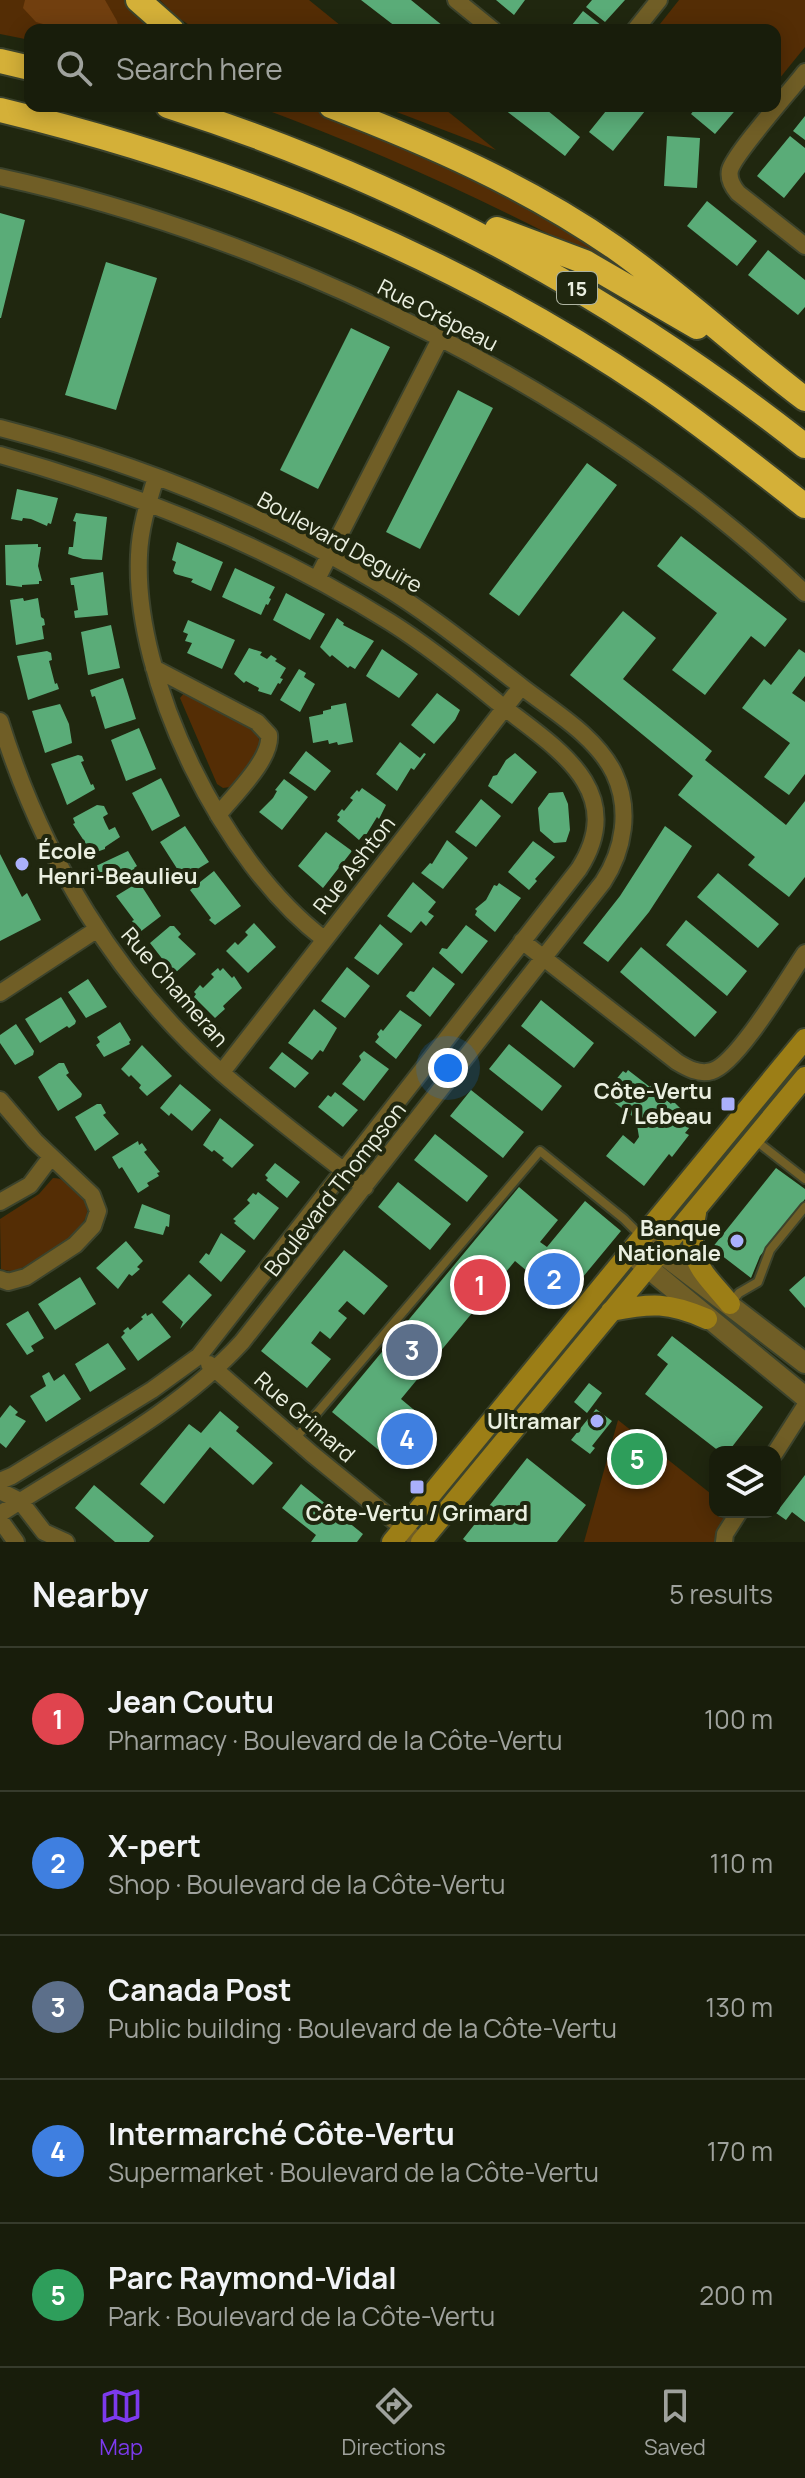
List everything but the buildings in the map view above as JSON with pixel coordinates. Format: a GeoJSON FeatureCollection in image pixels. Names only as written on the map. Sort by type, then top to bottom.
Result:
{"type":"FeatureCollection","features":[{"type":"Feature","properties":{"kind":"highway"},"geometry":{"type":"LineString","coordinates":[[138,0],[165,24]]}},
{"type":"Feature","properties":{"kind":"highway"},"geometry":{"type":"LineString","coordinates":[[0,61],[24,67]]}},
{"type":"Feature","properties":{"kind":"highway","name":"15"},"geometry":{"type":"LineString","coordinates":[[0,110],[123,142],[224,174],[322,212],[397,246],[486,291],[594,353],[681,411],[805,506]]}},
{"type":"Feature","properties":{"kind":"highway","name":"15"},"geometry":{"type":"LineString","coordinates":[[185,112],[329,164],[466,227],[580,290],[701,368],[805,446]]}},
{"type":"Feature","properties":{"kind":"highway"},"geometry":{"type":"LineString","coordinates":[[346,112],[450,154],[553,208],[636,263],[805,399]]}},
{"type":"Feature","properties":{"kind":"highway"},"geometry":{"type":"LineString","coordinates":[[329,164],[585,262],[751,358]]}},
{"type":"Feature","properties":{"kind":"highway"},"geometry":{"type":"LineString","coordinates":[[773,480],[805,517]]}},
{"type":"Feature","properties":{"kind":"main road"},"geometry":{"type":"LineString","coordinates":[[409,1539],[636,1246],[805,1039]]}},
{"type":"Feature","properties":{"kind":"main road"},"geometry":{"type":"LineString","coordinates":[[409,1539],[611,1311],[805,1077]]}},
{"type":"Feature","properties":{"kind":"main road"},"geometry":{"type":"LineString","coordinates":[[697,1209],[691,1237],[695,1257],[730,1304]]}},
{"type":"Feature","properties":{"kind":"main road"},"geometry":{"type":"LineString","coordinates":[[611,1311],[658,1304],[682,1308],[707,1319]]}},
{"type":"Feature","properties":{"kind":"street"},"geometry":{"type":"LineString","coordinates":[[456,0],[486,24]]}},
{"type":"Feature","properties":{"kind":"street"},"geometry":{"type":"LineString","coordinates":[[640,24],[659,0]]}},
{"type":"Feature","properties":{"kind":"street"},"geometry":{"type":"LineString","coordinates":[[781,102],[805,72]]}},
{"type":"Feature","properties":{"kind":"street"},"geometry":{"type":"LineString","coordinates":[[773,112],[738,156],[729,173],[730,182],[738,193],[805,246]]}},
{"type":"Feature","properties":{"kind":"street","name":"Rue Crépeau"},"geometry":{"type":"LineString","coordinates":[[0,177],[151,217],[233,247],[325,284],[440,339],[508,375],[678,486],[738,533],[805,593]]}},
{"type":"Feature","properties":{"kind":"street"},"geometry":{"type":"LineString","coordinates":[[317,579],[440,339]]}},
{"type":"Feature","properties":{"kind":"street","name":"Boulevard Deguire"},"geometry":{"type":"LineString","coordinates":[[0,428],[91,454],[156,477],[257,520],[329,556],[426,614],[589,741],[613,771]]}},
{"type":"Feature","properties":{"kind":"street","name":"Boulevard Deguire"},"geometry":{"type":"LineString","coordinates":[[0,455],[147,504],[233,538],[317,579],[425,646],[505,708],[573,764],[593,797]]}},
{"type":"Feature","properties":{"kind":"street"},"geometry":{"type":"LineString","coordinates":[[156,477],[147,504],[139,555],[140,581],[154,668],[195,773],[218,815],[267,883],[307,927],[324,939]]}},
{"type":"Feature","properties":{"kind":"street"},"geometry":{"type":"LineString","coordinates":[[154,668],[257,722],[269,735],[270,742],[260,763],[218,815]]}},
{"type":"Feature","properties":{"kind":"street","name":"Rue Ashton"},"geometry":{"type":"LineString","coordinates":[[222,1072],[521,687]]}},
{"type":"Feature","properties":{"kind":"street","name":"Rue Chameran"},"geometry":{"type":"LineString","coordinates":[[0,721],[12,760],[41,830],[96,930],[156,1006],[222,1072],[365,1187]]}},
{"type":"Feature","properties":{"kind":"street","name":"Boulevard Thompson"},"geometry":{"type":"LineString","coordinates":[[0,1517],[20,1501],[162,1412],[216,1370],[242,1342],[544,960],[612,868],[621,843],[624,815],[613,771]]}},
{"type":"Feature","properties":{"kind":"street","name":"Boulevard Thompson"},"geometry":{"type":"LineString","coordinates":[[0,1481],[152,1390],[199,1356],[586,858],[596,829],[593,797]]}},
{"type":"Feature","properties":{"kind":"street"},"geometry":{"type":"LineString","coordinates":[[0,993],[96,930]]}},
{"type":"Feature","properties":{"kind":"street"},"geometry":{"type":"LineString","coordinates":[[522,941],[677,1062],[704,1073],[719,1068],[736,1052],[805,953]]}},
{"type":"Feature","properties":{"kind":"street"},"geometry":{"type":"LineString","coordinates":[[0,1100],[51,1157],[92,1195],[96,1203],[96,1219],[75,1245],[26,1277],[17,1281],[0,1279]]}},
{"type":"Feature","properties":{"kind":"street"},"geometry":{"type":"LineString","coordinates":[[0,1202],[30,1185],[51,1157]]}},
{"type":"Feature","properties":{"kind":"street"},"geometry":{"type":"LineString","coordinates":[[636,1246],[654,1260],[730,1304],[805,1363]]}},
{"type":"Feature","properties":{"kind":"street"},"geometry":{"type":"LineString","coordinates":[[654,1260],[707,1319],[805,1397]]}},
{"type":"Feature","properties":{"kind":"street","name":"Rue Grimard"},"geometry":{"type":"LineString","coordinates":[[199,1356],[409,1539]]}},
{"type":"Feature","properties":{"kind":"street"},"geometry":{"type":"LineString","coordinates":[[779,1446],[805,1406]]}},
{"type":"Feature","properties":{"kind":"street"},"geometry":{"type":"LineString","coordinates":[[0,1491],[20,1501],[44,1532],[66,1542]]}},
{"type":"Feature","properties":{"kind":"street"},"geometry":{"type":"LineString","coordinates":[[0,1517],[16,1542]]}},
{"type":"Feature","properties":{"kind":"street"},"geometry":{"type":"LineString","coordinates":[[724,1542],[725,1534],[735,1518]]}},
{"type":"Feature","properties":{"kind":"lane"},"geometry":{"type":"LineString","coordinates":[[755,1139],[805,1179]]}},
{"type":"Feature","properties":{"kind":"lane"},"geometry":{"type":"LineString","coordinates":[[295,1440],[540,1151],[624,1219],[636,1246]]}},
{"type":"Feature","properties":{"kind":"lane"},"geometry":{"type":"LineString","coordinates":[[730,1304],[739,1293],[758,1282],[770,1250],[805,1207]]}},
{"type":"Feature","properties":{"kind":"shaded area"},"geometry":{"type":"Polygon","coordinates":[[[0,0],[126,0],[153,24],[24,24],[24,39],[0,34],[0,0]]]}},
{"type":"Feature","properties":{"kind":"shaded area"},"geometry":{"type":"Polygon","coordinates":[[[25,0],[105,0],[118,24],[43,24],[36,22],[23,8],[25,0]]]}},
{"type":"Feature","properties":{"kind":"shaded area"},"geometry":{"type":"Polygon","coordinates":[[[160,0],[309,0],[339,24],[188,24],[160,0]]]}},
{"type":"Feature","properties":{"kind":"shaded area"},"geometry":{"type":"Polygon","coordinates":[[[679,0],[805,0],[805,47],[781,77],[781,24],[660,24],[679,0]]]}},
{"type":"Feature","properties":{"kind":"shaded area"},"geometry":{"type":"Polygon","coordinates":[[[272,112],[333,112],[414,143],[623,261],[618,270],[529,224],[350,142],[272,112]]]}},
{"type":"Feature","properties":{"kind":"shaded area"},"geometry":{"type":"Polygon","coordinates":[[[397,112],[448,112],[496,150],[397,112]]]}},
{"type":"Feature","properties":{"kind":"shaded area"},"geometry":{"type":"Polygon","coordinates":[[[185,692],[235,718],[258,735],[255,757],[230,787],[223,788],[217,784],[180,698],[185,692]]]}},
{"type":"Feature","properties":{"kind":"shaded area"},"geometry":{"type":"Polygon","coordinates":[[[53,1178],[64,1181],[84,1201],[87,1210],[80,1227],[38,1260],[14,1271],[1,1269],[0,1219],[39,1194],[53,1178]]]}},
{"type":"Feature","properties":{"kind":"shaded area"},"geometry":{"type":"Polygon","coordinates":[[[618,1420],[709,1492],[709,1518],[732,1518],[724,1542],[584,1542],[618,1420]]]}},
{"type":"Feature","properties":{"kind":"place","name":"École Henri-Beaulieu"},"geometry":{"type":"Point","coordinates":[22,864]}},
{"type":"Feature","properties":{"kind":"place","name":"Côte-Vertu / Lebeau"},"geometry":{"type":"Point","coordinates":[728,1104]}},
{"type":"Feature","properties":{"kind":"place","name":"Banque Nationale"},"geometry":{"type":"Point","coordinates":[737,1241]}},
{"type":"Feature","properties":{"kind":"place","name":"X-pert"},"geometry":{"type":"Point","coordinates":[554,1279]}},
{"type":"Feature","properties":{"kind":"place","name":"Jean Coutu"},"geometry":{"type":"Point","coordinates":[480,1285]}},
{"type":"Feature","properties":{"kind":"place","name":"Canada Post"},"geometry":{"type":"Point","coordinates":[412,1350]}},
{"type":"Feature","properties":{"kind":"place","name":"Ultramar"},"geometry":{"type":"Point","coordinates":[597,1421]}},
{"type":"Feature","properties":{"kind":"place","name":"Intermarché Côte-Vertu"},"geometry":{"type":"Point","coordinates":[407,1439]}},
{"type":"Feature","properties":{"kind":"place","name":"Parc Raymond-Vidal"},"geometry":{"type":"Point","coordinates":[637,1459]}},
{"type":"Feature","properties":{"kind":"place","name":"Côte-Vertu / Grimard"},"geometry":{"type":"Point","coordinates":[417,1487]}}]}
